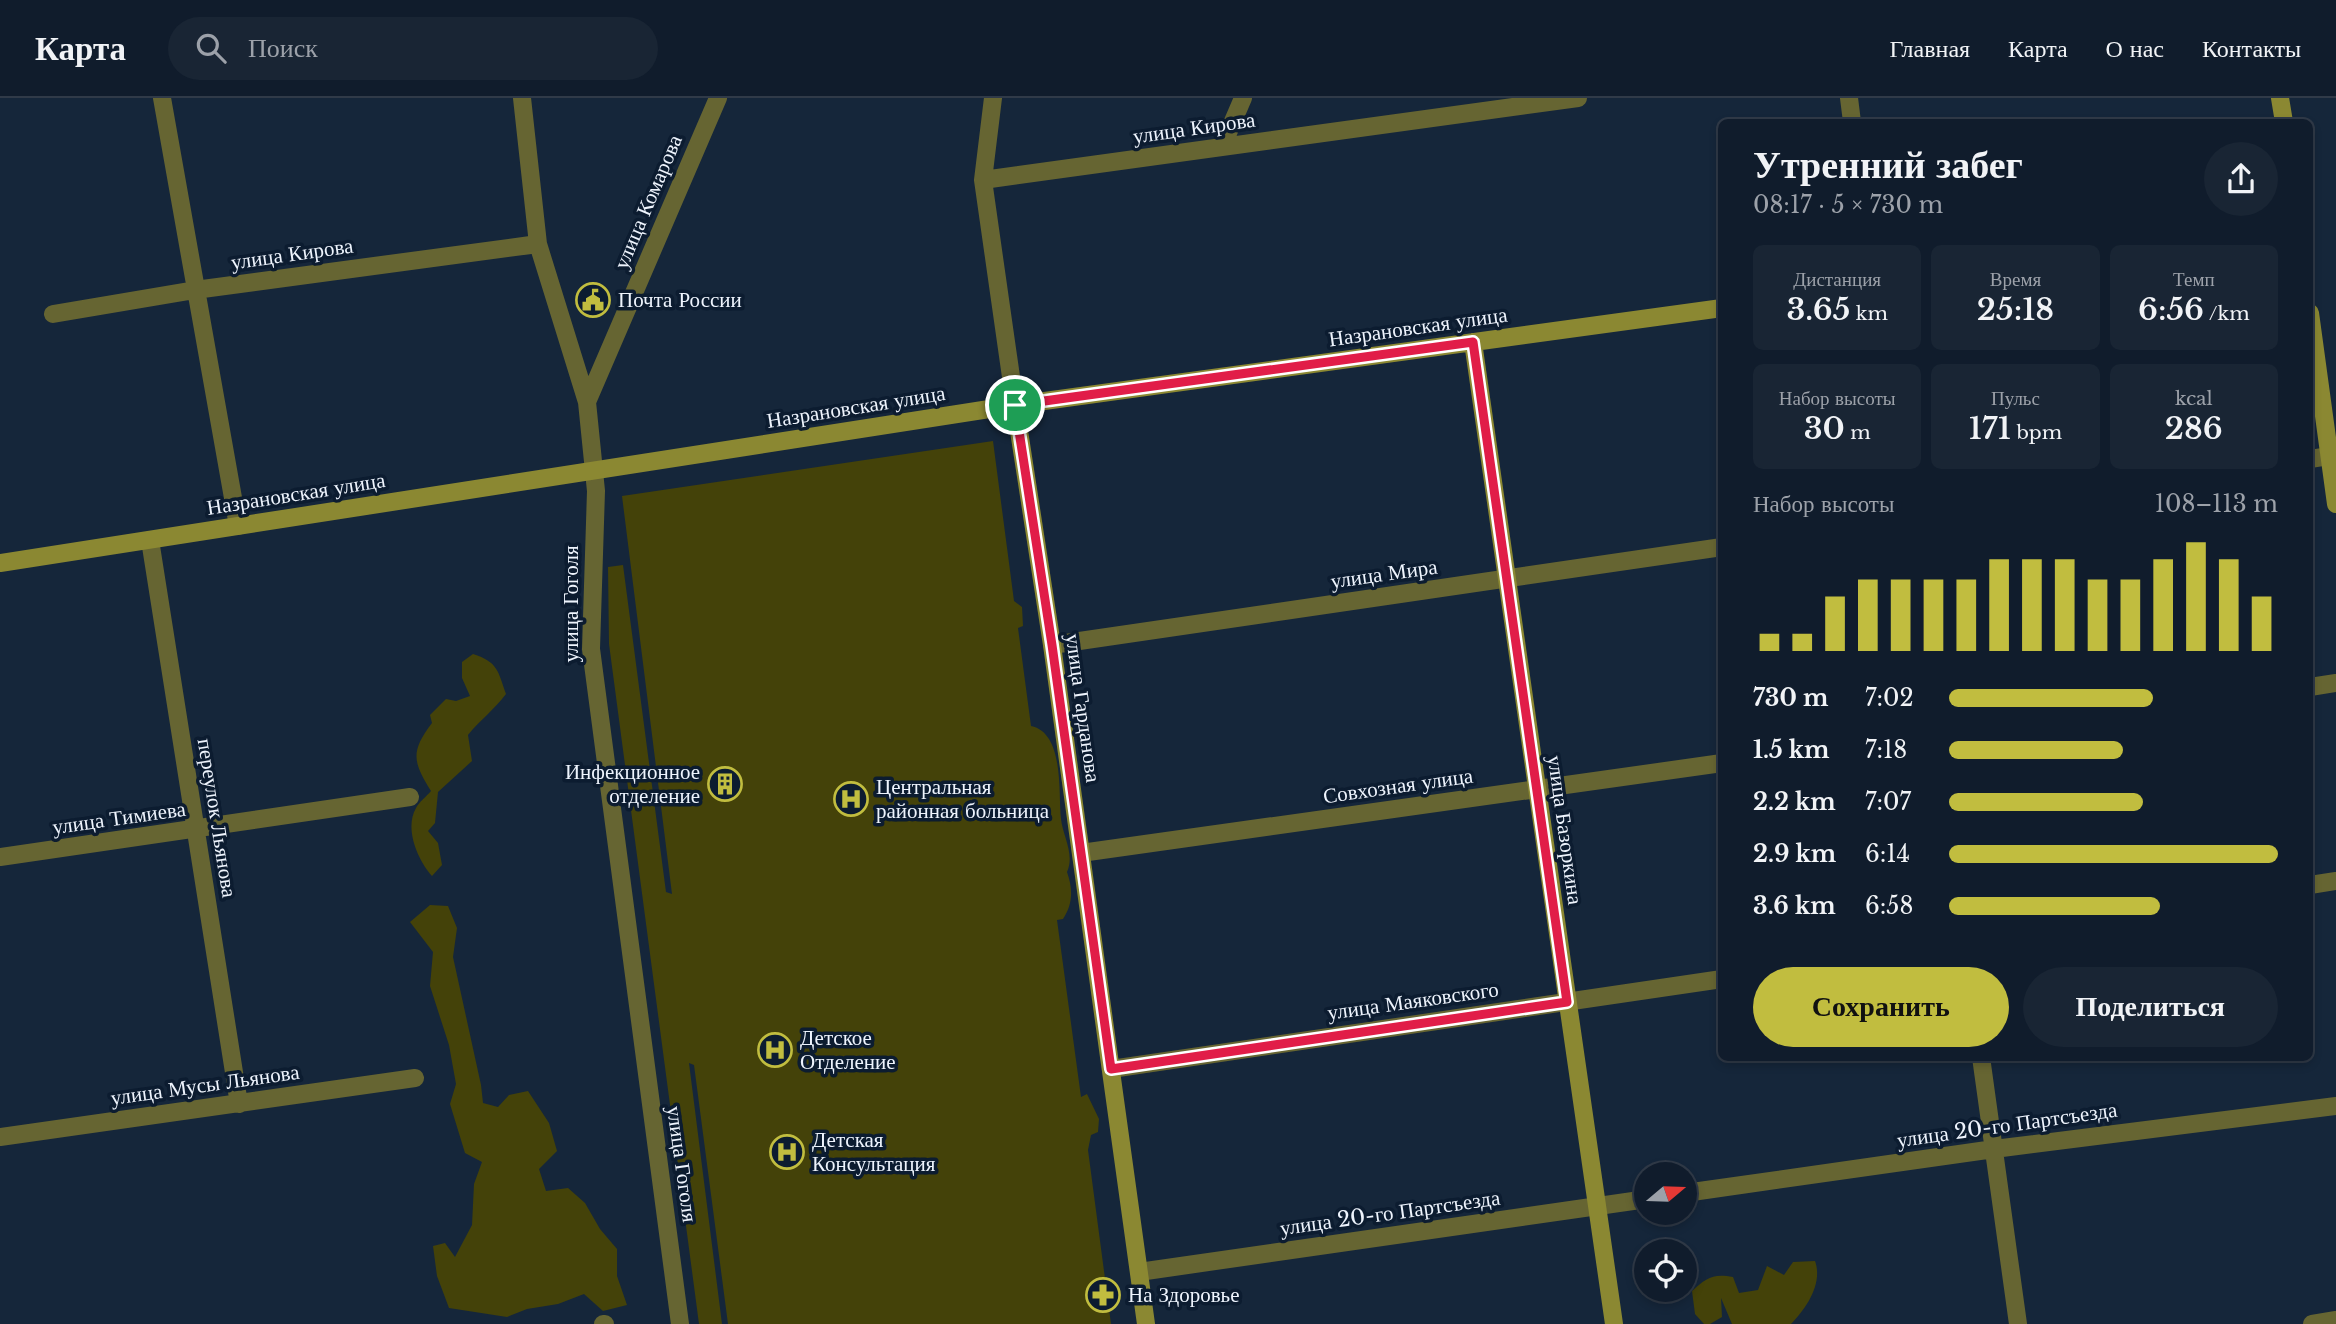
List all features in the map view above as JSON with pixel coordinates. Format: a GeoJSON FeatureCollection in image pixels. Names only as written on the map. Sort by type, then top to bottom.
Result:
{"type":"FeatureCollection","features":[{"type":"Feature","properties":{"kind":"street"},"geometry":{"type":"LineString","coordinates":[[162,98],[238,526]]}},
{"type":"Feature","properties":{"kind":"street","name":"улица Гоголя"},"geometry":{"type":"LineString","coordinates":[[522,98],[538,244],[587,402],[596,491],[591,649],[680,1324]]}},
{"type":"Feature","properties":{"kind":"street","name":"улица Комарова"},"geometry":{"type":"LineString","coordinates":[[587,402],[718,98]]}},
{"type":"Feature","properties":{"kind":"street","name":"улица Гарданова"},"geometry":{"type":"LineString","coordinates":[[993,98],[983,180],[1052,645],[1146,1324]]}},
{"type":"Feature","properties":{"kind":"street"},"geometry":{"type":"LineString","coordinates":[[1222,147],[1243,98]]}},
{"type":"Feature","properties":{"kind":"street","name":"улица Кирова"},"geometry":{"type":"LineString","coordinates":[[983,180],[1222,147],[1495,104],[1578,98]]}},
{"type":"Feature","properties":{"kind":"street"},"geometry":{"type":"LineString","coordinates":[[1849,98],[1852,119]]}},
{"type":"Feature","properties":{"kind":"street"},"geometry":{"type":"LineString","coordinates":[[2280,98],[2284,119]]}},
{"type":"Feature","properties":{"kind":"street","name":"улица Кирова"},"geometry":{"type":"LineString","coordinates":[[53,314],[195,290],[538,244]]}},
{"type":"Feature","properties":{"kind":"street","name":"Назрановская улица"},"geometry":{"type":"LineString","coordinates":[[0,563],[1015,405],[1718,309]]}},
{"type":"Feature","properties":{"kind":"street"},"geometry":{"type":"LineString","coordinates":[[2313,332],[2333,456],[2336,504]]}},
{"type":"Feature","properties":{"kind":"street","name":"улица Базоркина"},"geometry":{"type":"LineString","coordinates":[[1473,342],[1614,1324]]}},
{"type":"Feature","properties":{"kind":"street"},"geometry":{"type":"LineString","coordinates":[[2313,459],[2333,456]]}},
{"type":"Feature","properties":{"kind":"street","name":"переулок Льянова"},"geometry":{"type":"LineString","coordinates":[[150,540],[239,1104]]}},
{"type":"Feature","properties":{"kind":"street","name":"улица Мира"},"geometry":{"type":"LineString","coordinates":[[1052,645],[1718,548]]}},
{"type":"Feature","properties":{"kind":"street"},"geometry":{"type":"LineString","coordinates":[[2313,687],[2336,683]]}},
{"type":"Feature","properties":{"kind":"street","name":"Совхозная улица"},"geometry":{"type":"LineString","coordinates":[[1080,853],[1718,765]]}},
{"type":"Feature","properties":{"kind":"street","name":"улица Тимиева"},"geometry":{"type":"LineString","coordinates":[[0,858],[410,797]]}},
{"type":"Feature","properties":{"kind":"street"},"geometry":{"type":"LineString","coordinates":[[2313,885],[2336,881]]}},
{"type":"Feature","properties":{"kind":"street","name":"улица Маяковского"},"geometry":{"type":"LineString","coordinates":[[1111,1069],[1718,980]]}},
{"type":"Feature","properties":{"kind":"street"},"geometry":{"type":"LineString","coordinates":[[1982,1061],[2018,1324]]}},
{"type":"Feature","properties":{"kind":"street","name":"улица Мусы Льянова"},"geometry":{"type":"LineString","coordinates":[[0,1138],[415,1078]]}},
{"type":"Feature","properties":{"kind":"street","name":"улица 20-го Партсъезда"},"geometry":{"type":"LineString","coordinates":[[1698,1191],[1994,1149],[2336,1106]]}},
{"type":"Feature","properties":{"kind":"street","name":"улица 20-го Партсъезда"},"geometry":{"type":"LineString","coordinates":[[1139,1272],[1634,1201]]}},
{"type":"Feature","properties":{"kind":"street"},"geometry":{"type":"LineString","coordinates":[[2312,1324],[2336,1320]]}},
{"type":"Feature","properties":{"kind":"shaded area","name":"Центральная районная больница"},"geometry":{"type":"Polygon","coordinates":[[[993,441],[1014,601],[1022,607],[1023,626],[1018,628],[1031,726],[1042,731],[1050,740],[1058,766],[1061,819],[1070,859],[1067,872],[1071,896],[1063,919],[1057,920],[1081,1097],[1087,1094],[1099,1119],[1098,1132],[1091,1135],[1088,1150],[1111,1324],[728,1324],[694,1065],[689,1063],[722,1324],[699,1324],[609,644],[608,567],[623,565],[666,892],[672,894],[622,496],[993,441]]]}},
{"type":"Feature","properties":{"kind":"shaded area"},"geometry":{"type":"Polygon","coordinates":[[[473,654],[488,660],[496,668],[506,694],[468,735],[472,761],[438,792],[435,823],[428,831],[438,843],[442,865],[432,876],[422,862],[412,835],[411,825],[416,808],[431,791],[420,772],[417,750],[432,723],[430,715],[446,699],[456,701],[470,696],[462,678],[462,662],[473,654]]]}},
{"type":"Feature","properties":{"kind":"shaded area"},"geometry":{"type":"Polygon","coordinates":[[[430,905],[448,906],[457,928],[453,957],[483,1103],[498,1107],[509,1095],[528,1091],[549,1123],[557,1151],[539,1169],[546,1191],[568,1188],[585,1203],[600,1229],[617,1249],[617,1276],[627,1305],[603,1311],[584,1294],[558,1304],[527,1309],[507,1317],[449,1308],[437,1276],[433,1246],[445,1243],[455,1257],[472,1225],[474,1184],[482,1162],[465,1153],[450,1104],[456,1084],[449,1045],[430,986],[433,952],[410,922],[430,905]]]}},
{"type":"Feature","properties":{"kind":"shaded area"},"geometry":{"type":"Polygon","coordinates":[[[1815,1261],[1817,1278],[1812,1295],[1791,1324],[1732,1324],[1721,1298],[1722,1317],[1710,1324],[1704,1324],[1695,1314],[1693,1302],[1697,1302],[1697,1287],[1710,1278],[1733,1277],[1739,1293],[1758,1290],[1767,1266],[1784,1275],[1793,1262],[1815,1261]]]}},
{"type":"Feature","properties":{"kind":"place","name":"Почта России"},"geometry":{"type":"Point","coordinates":[593,300]}},
{"type":"Feature","properties":{"kind":"place","name":"Инфекционное отделение"},"geometry":{"type":"Point","coordinates":[725,784]}},
{"type":"Feature","properties":{"kind":"place","name":"Центральная районная больница"},"geometry":{"type":"Point","coordinates":[851,799]}},
{"type":"Feature","properties":{"kind":"place","name":"Детское Отделение"},"geometry":{"type":"Point","coordinates":[775,1050]}},
{"type":"Feature","properties":{"kind":"place","name":"Детская Консультация"},"geometry":{"type":"Point","coordinates":[787,1152]}},
{"type":"Feature","properties":{"kind":"place","name":"На Здоровье"},"geometry":{"type":"Point","coordinates":[1103,1295]}},
{"type":"Feature","properties":{"kind":"route"},"geometry":{"type":"LineString","coordinates":[[1473,342],[1567,1002],[1111,1069],[1052,645],[1015,405],[1473,342]]}}]}
